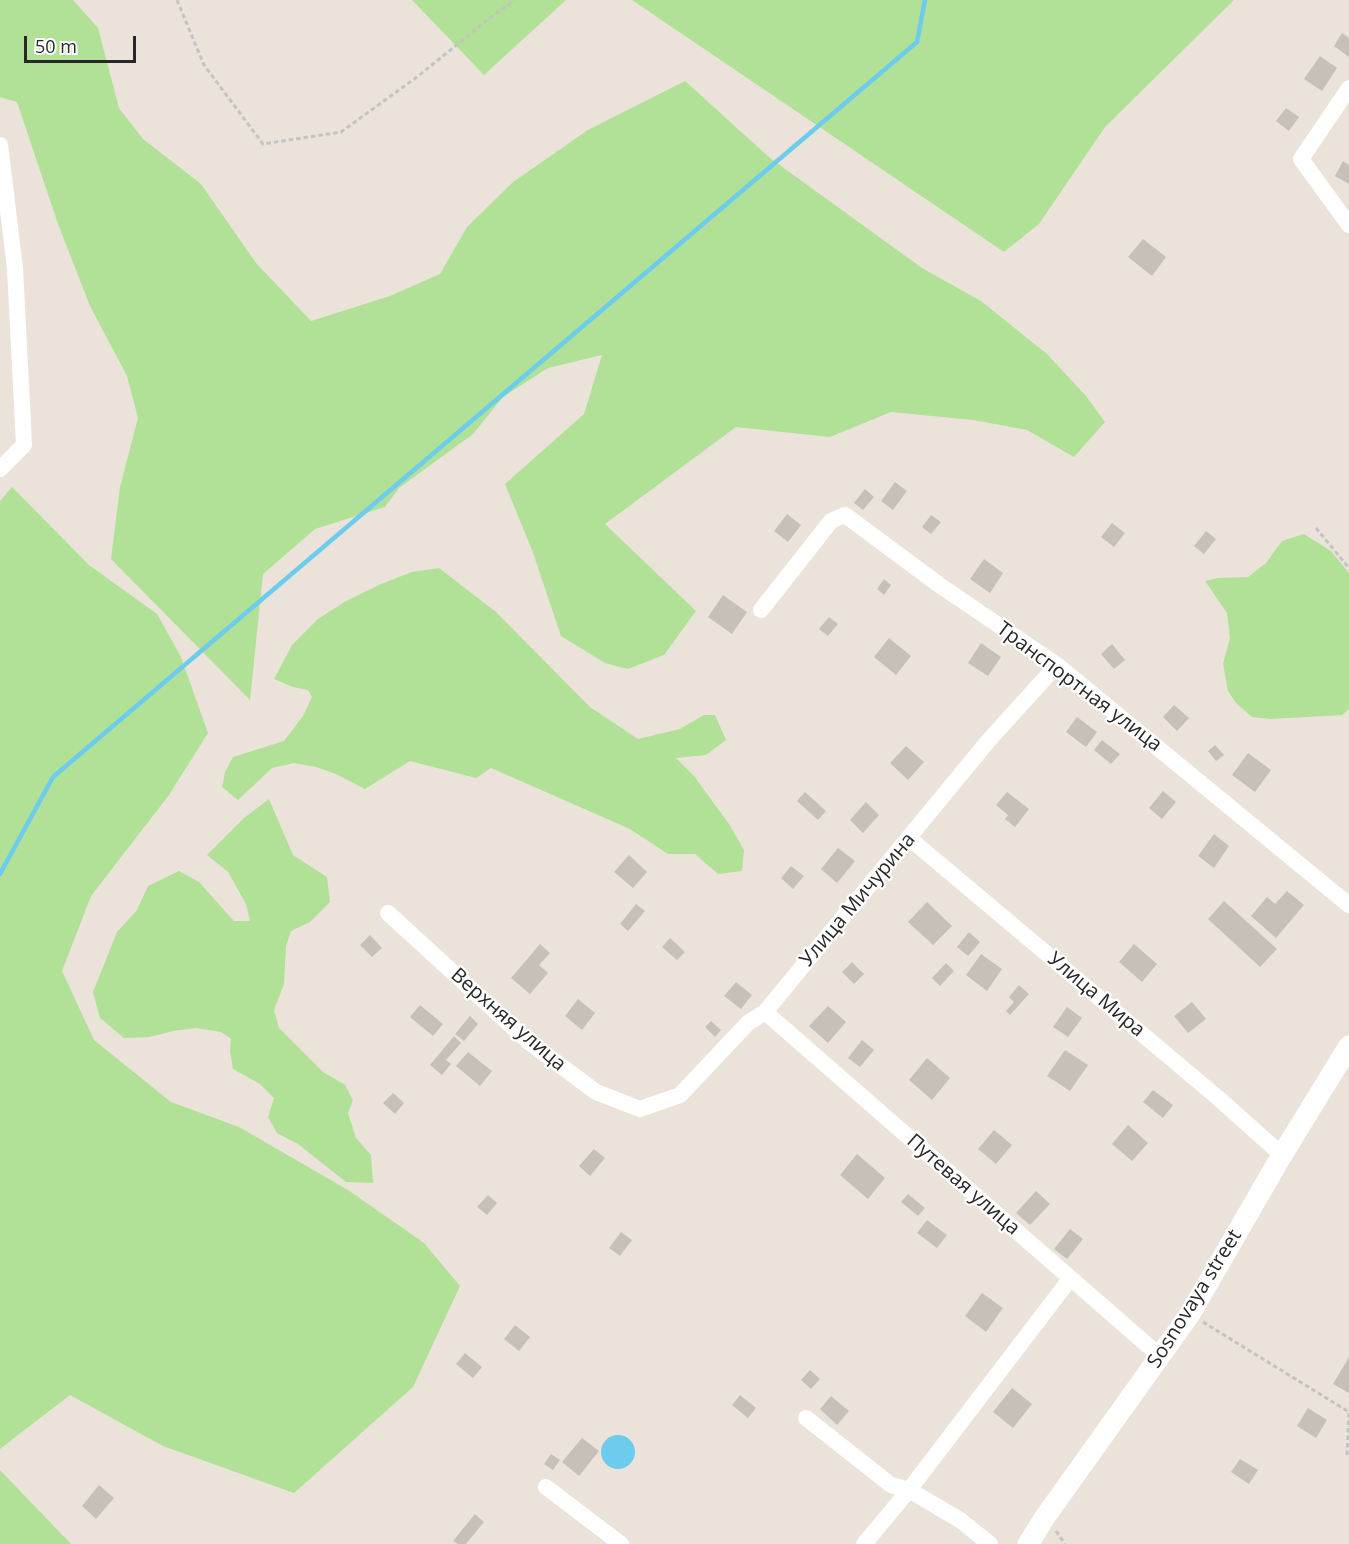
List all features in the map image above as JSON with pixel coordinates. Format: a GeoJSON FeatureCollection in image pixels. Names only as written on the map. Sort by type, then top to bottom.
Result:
{"type":"FeatureCollection","features":[{"type":"Feature","properties":{"kind":"street"},"geometry":{"type":"LineString","coordinates":[[1349,88],[1301,159],[1349,225]]}},
{"type":"Feature","properties":{"kind":"street"},"geometry":{"type":"LineString","coordinates":[[0,145],[15,267],[24,445],[0,470]]}},
{"type":"Feature","properties":{"kind":"street","name":"Транспортная улица"},"geometry":{"type":"LineString","coordinates":[[761,610],[831,521],[846,515],[938,585],[1056,665],[1349,904]]}},
{"type":"Feature","properties":{"kind":"street","name":"Улица Мичурина"},"geometry":{"type":"LineString","coordinates":[[640,1109],[680,1095],[748,1023],[765,1012],[989,740],[1056,665]]}},
{"type":"Feature","properties":{"kind":"street","name":"Улица Мира"},"geometry":{"type":"LineString","coordinates":[[909,838],[1217,1097],[1282,1155]]}},
{"type":"Feature","properties":{"kind":"street","name":"Верхняя улица"},"geometry":{"type":"LineString","coordinates":[[388,913],[529,1042],[596,1092],[640,1109]]}},
{"type":"Feature","properties":{"kind":"street","name":"Путевая улица"},"geometry":{"type":"LineString","coordinates":[[765,1012],[1161,1357]]}},
{"type":"Feature","properties":{"kind":"street","name":"Sosnovaya street"},"geometry":{"type":"LineString","coordinates":[[1028,1544],[1190,1314],[1282,1155],[1349,1046]]}},
{"type":"Feature","properties":{"kind":"street"},"geometry":{"type":"LineString","coordinates":[[864,1544],[909,1490],[1071,1279]]}},
{"type":"Feature","properties":{"kind":"street"},"geometry":{"type":"LineString","coordinates":[[806,1418],[891,1485],[909,1490],[960,1520],[990,1544]]}},
{"type":"Feature","properties":{"kind":"street"},"geometry":{"type":"LineString","coordinates":[[546,1488],[621,1544]]}},
{"type":"Feature","properties":{"kind":"path"},"geometry":{"type":"LineString","coordinates":[[177,0],[204,65],[263,144],[341,132],[417,77],[515,0]]}},
{"type":"Feature","properties":{"kind":"path"},"geometry":{"type":"LineString","coordinates":[[1316,528],[1349,568]]}},
{"type":"Feature","properties":{"kind":"path"},"geometry":{"type":"LineString","coordinates":[[1190,1314],[1348,1412],[1347,1455],[1349,1457]]}},
{"type":"Feature","properties":{"kind":"green space"},"geometry":{"type":"Polygon","coordinates":[[[0,0],[73,0],[98,28],[119,108],[143,139],[201,184],[256,263],[311,321],[390,296],[440,274],[467,227],[513,182],[588,130],[685,81],[770,158],[922,268],[981,301],[1047,354],[1086,396],[1105,422],[1074,457],[1027,430],[973,420],[891,412],[830,437],[736,427],[605,524],[696,611],[664,655],[628,669],[605,663],[561,636],[532,550],[505,484],[584,414],[602,355],[548,368],[503,397],[473,434],[399,488],[385,507],[315,529],[263,574],[250,700],[111,559],[120,487],[138,418],[127,376],[90,306],[58,224],[17,102],[0,97],[0,0]]]}},
{"type":"Feature","properties":{"kind":"green space"},"geometry":{"type":"Polygon","coordinates":[[[412,0],[566,0],[484,75],[412,0]]]}},
{"type":"Feature","properties":{"kind":"green space"},"geometry":{"type":"Polygon","coordinates":[[[632,0],[1234,0],[1105,127],[1039,224],[1004,252],[632,0]]]}},
{"type":"Feature","properties":{"kind":"green space"},"geometry":{"type":"Polygon","coordinates":[[[12,487],[89,565],[157,614],[181,657],[208,733],[169,795],[91,896],[62,971],[94,1040],[171,1102],[239,1127],[348,1190],[424,1243],[460,1286],[413,1387],[294,1493],[163,1446],[70,1395],[0,1449],[0,501],[12,487]]]}},
{"type":"Feature","properties":{"kind":"green space"},"geometry":{"type":"Polygon","coordinates":[[[1304,534],[1331,551],[1349,573],[1349,709],[1342,715],[1271,719],[1252,717],[1236,703],[1228,691],[1223,664],[1230,638],[1227,613],[1205,581],[1248,577],[1266,563],[1282,541],[1304,534]]]}},
{"type":"Feature","properties":{"kind":"green space"},"geometry":{"type":"Polygon","coordinates":[[[439,568],[496,612],[590,707],[638,739],[680,729],[704,715],[715,715],[726,740],[706,755],[676,758],[694,776],[729,824],[744,850],[742,871],[718,874],[695,854],[668,854],[630,829],[491,768],[476,778],[410,761],[365,789],[336,774],[294,763],[272,768],[238,800],[222,787],[225,772],[233,757],[284,741],[303,716],[312,697],[308,690],[274,679],[292,645],[318,619],[346,601],[412,572],[439,568]]]}},
{"type":"Feature","properties":{"kind":"green space"},"geometry":{"type":"Polygon","coordinates":[[[269,799],[293,855],[327,877],[330,902],[310,922],[291,931],[286,946],[284,984],[274,1010],[279,1028],[323,1072],[345,1085],[353,1100],[348,1113],[356,1138],[371,1155],[373,1183],[346,1182],[298,1144],[277,1133],[268,1117],[274,1098],[260,1084],[233,1069],[230,1052],[231,1039],[221,1032],[196,1028],[149,1037],[124,1038],[100,1018],[93,992],[117,932],[137,910],[148,886],[179,871],[199,882],[234,921],[250,921],[246,904],[228,872],[207,855],[244,818],[269,799]]]}},
{"type":"Feature","properties":{"kind":"green space"},"geometry":{"type":"Polygon","coordinates":[[[0,1470],[71,1544],[0,1544],[0,1470]]]}},
{"type":"Feature","properties":{"kind":"water"},"geometry":{"type":"Polygon","coordinates":[[[618,1435],[630,1440],[635,1452],[630,1464],[618,1469],[606,1464],[601,1452],[606,1440],[618,1435]]]}},
{"type":"Feature","properties":{"kind":"building"},"geometry":{"type":"Polygon","coordinates":[[[1342,33],[1349,38],[1349,57],[1334,46],[1342,33]]]}},
{"type":"Feature","properties":{"kind":"building"},"geometry":{"type":"Polygon","coordinates":[[[1320,56],[1337,68],[1322,91],[1304,79],[1320,56]]]}},
{"type":"Feature","properties":{"kind":"building"},"geometry":{"type":"Polygon","coordinates":[[[1286,108],[1299,117],[1289,131],[1276,121],[1286,108]]]}},
{"type":"Feature","properties":{"kind":"building"},"geometry":{"type":"Polygon","coordinates":[[[1343,161],[1349,165],[1349,184],[1335,176],[1343,161]]]}},
{"type":"Feature","properties":{"kind":"building"},"geometry":{"type":"Polygon","coordinates":[[[1143,239],[1166,257],[1152,276],[1128,257],[1143,239]]]}},
{"type":"Feature","properties":{"kind":"building"},"geometry":{"type":"Polygon","coordinates":[[[895,482],[907,491],[893,510],[881,501],[895,482]]]}},
{"type":"Feature","properties":{"kind":"building"},"geometry":{"type":"Polygon","coordinates":[[[865,489],[874,497],[863,510],[854,503],[865,489]]]}},
{"type":"Feature","properties":{"kind":"building"},"geometry":{"type":"Polygon","coordinates":[[[787,514],[801,525],[788,542],[774,531],[787,514]]]}},
{"type":"Feature","properties":{"kind":"building"},"geometry":{"type":"Polygon","coordinates":[[[931,515],[941,522],[931,534],[922,527],[931,515]]]}},
{"type":"Feature","properties":{"kind":"building"},"geometry":{"type":"Polygon","coordinates":[[[1112,523],[1125,533],[1114,547],[1101,537],[1112,523]]]}},
{"type":"Feature","properties":{"kind":"building"},"geometry":{"type":"Polygon","coordinates":[[[1206,531],[1216,539],[1204,554],[1194,546],[1206,531]]]}},
{"type":"Feature","properties":{"kind":"building"},"geometry":{"type":"Polygon","coordinates":[[[984,559],[1003,573],[990,593],[970,579],[984,559]]]}},
{"type":"Feature","properties":{"kind":"building"},"geometry":{"type":"Polygon","coordinates":[[[884,579],[891,585],[884,595],[877,589],[884,579]]]}},
{"type":"Feature","properties":{"kind":"building"},"geometry":{"type":"Polygon","coordinates":[[[723,595],[747,612],[732,634],[708,617],[723,595]]]}},
{"type":"Feature","properties":{"kind":"building"},"geometry":{"type":"Polygon","coordinates":[[[829,617],[838,624],[828,636],[819,629],[829,617]]]}},
{"type":"Feature","properties":{"kind":"building"},"geometry":{"type":"Polygon","coordinates":[[[889,638],[911,656],[896,675],[874,657],[889,638]]]}},
{"type":"Feature","properties":{"kind":"building"},"geometry":{"type":"Polygon","coordinates":[[[981,643],[1001,657],[988,676],[968,663],[981,643]]]}},
{"type":"Feature","properties":{"kind":"building"},"geometry":{"type":"Polygon","coordinates":[[[1112,644],[1125,660],[1114,669],[1101,654],[1112,644]]]}},
{"type":"Feature","properties":{"kind":"building"},"geometry":{"type":"Polygon","coordinates":[[[1174,705],[1189,718],[1177,731],[1163,717],[1174,705]]]}},
{"type":"Feature","properties":{"kind":"building"},"geometry":{"type":"Polygon","coordinates":[[[1077,717],[1097,732],[1086,747],[1066,732],[1077,717]]]}},
{"type":"Feature","properties":{"kind":"building"},"geometry":{"type":"Polygon","coordinates":[[[1102,740],[1120,754],[1111,764],[1094,750],[1102,740]]]}},
{"type":"Feature","properties":{"kind":"building"},"geometry":{"type":"Polygon","coordinates":[[[1215,745],[1224,755],[1216,761],[1208,751],[1215,745]]]}},
{"type":"Feature","properties":{"kind":"building"},"geometry":{"type":"Polygon","coordinates":[[[906,746],[924,762],[908,780],[890,763],[906,746]]]}},
{"type":"Feature","properties":{"kind":"building"},"geometry":{"type":"Polygon","coordinates":[[[1248,753],[1271,770],[1255,792],[1232,775],[1248,753]]]}},
{"type":"Feature","properties":{"kind":"building"},"geometry":{"type":"Polygon","coordinates":[[[1163,791],[1176,802],[1162,819],[1149,808],[1163,791]]]}},
{"type":"Feature","properties":{"kind":"building"},"geometry":{"type":"Polygon","coordinates":[[[805,792],[826,811],[818,820],[797,801],[805,792]]]}},
{"type":"Feature","properties":{"kind":"building"},"geometry":{"type":"Polygon","coordinates":[[[1007,792],[1029,809],[1015,827],[1005,819],[1008,815],[996,805],[1007,792]]]}},
{"type":"Feature","properties":{"kind":"building"},"geometry":{"type":"Polygon","coordinates":[[[866,802],[879,815],[863,833],[850,820],[866,802]]]}},
{"type":"Feature","properties":{"kind":"building"},"geometry":{"type":"Polygon","coordinates":[[[1214,834],[1229,846],[1214,868],[1198,856],[1214,834]]]}},
{"type":"Feature","properties":{"kind":"building"},"geometry":{"type":"Polygon","coordinates":[[[838,848],[855,861],[837,883],[821,869],[838,848]]]}},
{"type":"Feature","properties":{"kind":"building"},"geometry":{"type":"Polygon","coordinates":[[[629,855],[647,872],[633,888],[614,872],[629,855]]]}},
{"type":"Feature","properties":{"kind":"building"},"geometry":{"type":"Polygon","coordinates":[[[791,866],[804,876],[793,889],[781,878],[791,866]]]}},
{"type":"Feature","properties":{"kind":"building"},"geometry":{"type":"Polygon","coordinates":[[[1287,891],[1304,905],[1276,938],[1251,916],[1267,897],[1275,904],[1287,891]]]}},
{"type":"Feature","properties":{"kind":"building"},"geometry":{"type":"Polygon","coordinates":[[[1224,901],[1277,949],[1260,967],[1208,919],[1224,901]]]}},
{"type":"Feature","properties":{"kind":"building"},"geometry":{"type":"Polygon","coordinates":[[[927,902],[952,926],[933,945],[908,922],[927,902]]]}},
{"type":"Feature","properties":{"kind":"building"},"geometry":{"type":"Polygon","coordinates":[[[636,904],[645,911],[628,931],[620,924],[636,904]]]}},
{"type":"Feature","properties":{"kind":"building"},"geometry":{"type":"Polygon","coordinates":[[[969,932],[980,942],[968,956],[957,947],[969,932]]]}},
{"type":"Feature","properties":{"kind":"building"},"geometry":{"type":"Polygon","coordinates":[[[370,935],[382,948],[372,957],[360,945],[370,935]]]}},
{"type":"Feature","properties":{"kind":"building"},"geometry":{"type":"Polygon","coordinates":[[[670,938],[685,952],[677,960],[662,947],[670,938]]]}},
{"type":"Feature","properties":{"kind":"building"},"geometry":{"type":"Polygon","coordinates":[[[540,944],[550,953],[539,965],[548,973],[530,994],[511,978],[540,944]]]}},
{"type":"Feature","properties":{"kind":"building"},"geometry":{"type":"Polygon","coordinates":[[[1134,944],[1157,964],[1142,982],[1119,962],[1134,944]]]}},
{"type":"Feature","properties":{"kind":"building"},"geometry":{"type":"Polygon","coordinates":[[[981,954],[1002,969],[987,991],[966,975],[981,954]]]}},
{"type":"Feature","properties":{"kind":"building"},"geometry":{"type":"Polygon","coordinates":[[[852,962],[864,974],[854,984],[842,972],[852,962]]]}},
{"type":"Feature","properties":{"kind":"building"},"geometry":{"type":"Polygon","coordinates":[[[946,963],[954,971],[940,986],[932,978],[946,963]]]}},
{"type":"Feature","properties":{"kind":"building"},"geometry":{"type":"Polygon","coordinates":[[[736,982],[752,995],[741,1009],[724,996],[736,982]]]}},
{"type":"Feature","properties":{"kind":"building"},"geometry":{"type":"Polygon","coordinates":[[[1019,985],[1029,994],[1010,1015],[1006,1011],[1014,1002],[1009,997],[1019,985]]]}},
{"type":"Feature","properties":{"kind":"building"},"geometry":{"type":"Polygon","coordinates":[[[578,999],[595,1013],[582,1030],[565,1016],[578,999]]]}},
{"type":"Feature","properties":{"kind":"building"},"geometry":{"type":"Polygon","coordinates":[[[1192,1002],[1206,1019],[1188,1033],[1174,1016],[1192,1002]]]}},
{"type":"Feature","properties":{"kind":"building"},"geometry":{"type":"Polygon","coordinates":[[[420,1005],[443,1024],[433,1036],[410,1017],[420,1005]]]}},
{"type":"Feature","properties":{"kind":"building"},"geometry":{"type":"Polygon","coordinates":[[[828,1006],[846,1022],[828,1043],[809,1026],[828,1006]]]}},
{"type":"Feature","properties":{"kind":"building"},"geometry":{"type":"Polygon","coordinates":[[[1067,1007],[1082,1018],[1068,1037],[1053,1027],[1067,1007]]]}},
{"type":"Feature","properties":{"kind":"building"},"geometry":{"type":"Polygon","coordinates":[[[470,1016],[478,1024],[464,1041],[455,1034],[470,1016]]]}},
{"type":"Feature","properties":{"kind":"building"},"geometry":{"type":"Polygon","coordinates":[[[711,1021],[721,1030],[715,1037],[705,1027],[711,1021]]]}},
{"type":"Feature","properties":{"kind":"building"},"geometry":{"type":"Polygon","coordinates":[[[454,1036],[461,1043],[446,1060],[451,1064],[442,1075],[430,1065],[454,1036]]]}},
{"type":"Feature","properties":{"kind":"building"},"geometry":{"type":"Polygon","coordinates":[[[862,1040],[874,1050],[860,1067],[848,1058],[862,1040]]]}},
{"type":"Feature","properties":{"kind":"building"},"geometry":{"type":"Polygon","coordinates":[[[1065,1050],[1088,1065],[1070,1091],[1047,1076],[1065,1050]]]}},
{"type":"Feature","properties":{"kind":"building"},"geometry":{"type":"Polygon","coordinates":[[[468,1052],[492,1071],[480,1086],[456,1066],[468,1052]]]}},
{"type":"Feature","properties":{"kind":"building"},"geometry":{"type":"Polygon","coordinates":[[[927,1058],[950,1078],[932,1100],[909,1080],[927,1058]]]}},
{"type":"Feature","properties":{"kind":"building"},"geometry":{"type":"Polygon","coordinates":[[[1153,1090],[1173,1105],[1163,1118],[1143,1102],[1153,1090]]]}},
{"type":"Feature","properties":{"kind":"building"},"geometry":{"type":"Polygon","coordinates":[[[393,1093],[404,1103],[395,1114],[383,1103],[393,1093]]]}},
{"type":"Feature","properties":{"kind":"building"},"geometry":{"type":"Polygon","coordinates":[[[1128,1125],[1148,1143],[1132,1161],[1112,1144],[1128,1125]]]}},
{"type":"Feature","properties":{"kind":"building"},"geometry":{"type":"Polygon","coordinates":[[[994,1130],[1012,1145],[996,1164],[978,1149],[994,1130]]]}},
{"type":"Feature","properties":{"kind":"building"},"geometry":{"type":"Polygon","coordinates":[[[594,1149],[605,1158],[590,1176],[579,1166],[594,1149]]]}},
{"type":"Feature","properties":{"kind":"building"},"geometry":{"type":"Polygon","coordinates":[[[857,1154],[885,1178],[868,1199],[840,1175],[857,1154]]]}},
{"type":"Feature","properties":{"kind":"building"},"geometry":{"type":"Polygon","coordinates":[[[1036,1191],[1050,1204],[1030,1225],[1016,1213],[1036,1191]]]}},
{"type":"Feature","properties":{"kind":"building"},"geometry":{"type":"Polygon","coordinates":[[[908,1194],[925,1208],[918,1216],[901,1202],[908,1194]]]}},
{"type":"Feature","properties":{"kind":"building"},"geometry":{"type":"Polygon","coordinates":[[[488,1195],[497,1203],[487,1215],[477,1207],[488,1195]]]}},
{"type":"Feature","properties":{"kind":"building"},"geometry":{"type":"Polygon","coordinates":[[[927,1220],[947,1235],[937,1248],[917,1233],[927,1220]]]}},
{"type":"Feature","properties":{"kind":"building"},"geometry":{"type":"Polygon","coordinates":[[[1070,1229],[1083,1239],[1067,1259],[1054,1249],[1070,1229]]]}},
{"type":"Feature","properties":{"kind":"building"},"geometry":{"type":"Polygon","coordinates":[[[621,1232],[632,1240],[620,1256],[609,1248],[621,1232]]]}},
{"type":"Feature","properties":{"kind":"building"},"geometry":{"type":"Polygon","coordinates":[[[982,1293],[1003,1308],[986,1332],[965,1316],[982,1293]]]}},
{"type":"Feature","properties":{"kind":"building"},"geometry":{"type":"Polygon","coordinates":[[[515,1325],[530,1337],[519,1351],[504,1339],[515,1325]]]}},
{"type":"Feature","properties":{"kind":"building"},"geometry":{"type":"Polygon","coordinates":[[[465,1353],[482,1367],[473,1378],[456,1364],[465,1353]]]}},
{"type":"Feature","properties":{"kind":"building"},"geometry":{"type":"Polygon","coordinates":[[[1349,1357],[1349,1393],[1333,1384],[1349,1357]]]}},
{"type":"Feature","properties":{"kind":"building"},"geometry":{"type":"Polygon","coordinates":[[[810,1370],[820,1379],[811,1389],[801,1380],[810,1370]]]}},
{"type":"Feature","properties":{"kind":"building"},"geometry":{"type":"Polygon","coordinates":[[[1012,1388],[1032,1404],[1013,1428],[993,1412],[1012,1388]]]}},
{"type":"Feature","properties":{"kind":"building"},"geometry":{"type":"Polygon","coordinates":[[[740,1395],[756,1408],[748,1418],[732,1405],[740,1395]]]}},
{"type":"Feature","properties":{"kind":"building"},"geometry":{"type":"Polygon","coordinates":[[[831,1396],[849,1411],[837,1425],[820,1409],[831,1396]]]}},
{"type":"Feature","properties":{"kind":"building"},"geometry":{"type":"Polygon","coordinates":[[[1308,1408],[1327,1420],[1316,1438],[1297,1426],[1308,1408]]]}},
{"type":"Feature","properties":{"kind":"building"},"geometry":{"type":"Polygon","coordinates":[[[582,1438],[599,1451],[579,1476],[562,1462],[582,1438]]]}},
{"type":"Feature","properties":{"kind":"building"},"geometry":{"type":"Polygon","coordinates":[[[551,1454],[560,1460],[553,1470],[544,1464],[551,1454]]]}},
{"type":"Feature","properties":{"kind":"building"},"geometry":{"type":"Polygon","coordinates":[[[1240,1459],[1258,1470],[1249,1484],[1231,1472],[1240,1459]]]}},
{"type":"Feature","properties":{"kind":"building"},"geometry":{"type":"Polygon","coordinates":[[[99,1485],[114,1498],[96,1519],[82,1506],[99,1485]]]}},
{"type":"Feature","properties":{"kind":"building"},"geometry":{"type":"Polygon","coordinates":[[[475,1514],[484,1522],[466,1544],[453,1541],[475,1514]]]}},
{"type":"Feature","properties":{"kind":"waterway"},"geometry":{"type":"LineString","coordinates":[[0,874],[53,777],[917,42],[925,0]]}}]}
